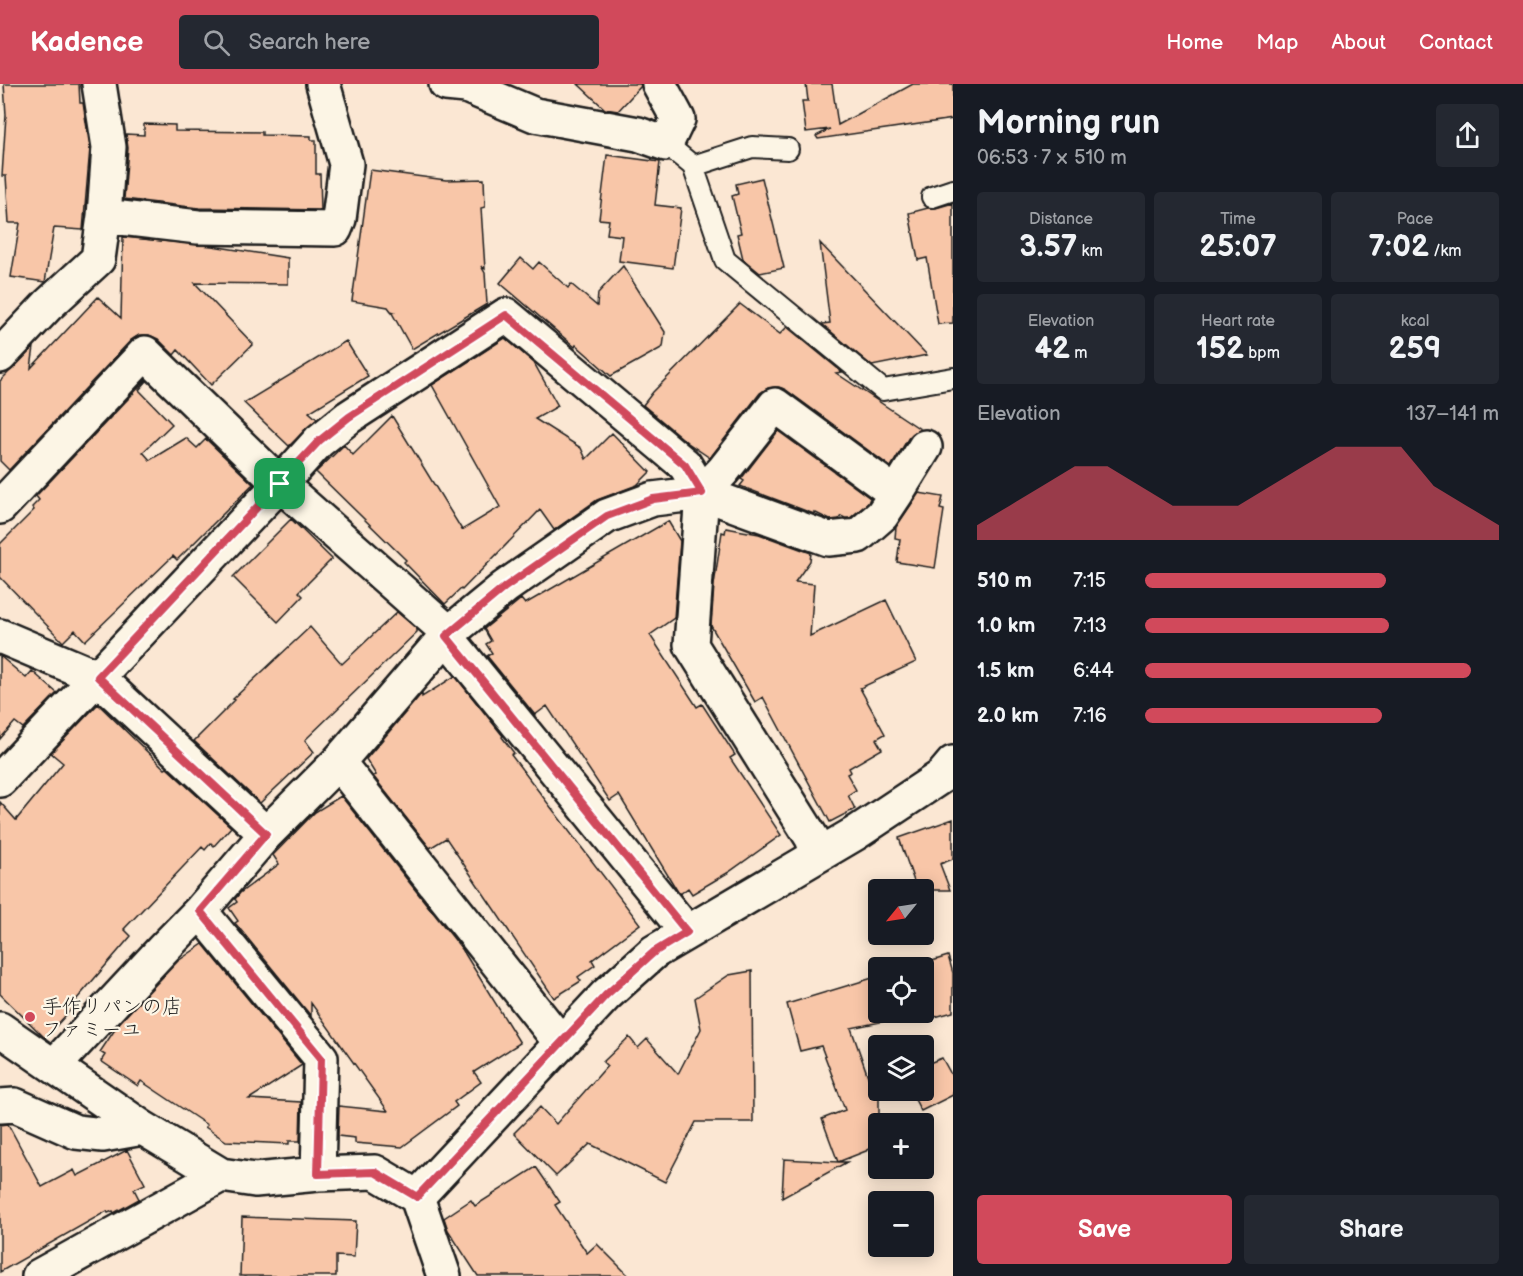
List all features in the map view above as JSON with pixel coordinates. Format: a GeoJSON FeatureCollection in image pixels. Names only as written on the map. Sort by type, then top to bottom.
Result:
{"type":"FeatureCollection","features":[{"type":"Feature","properties":{"kind":"street"},"geometry":{"type":"LineString","coordinates":[[0,356],[48,305],[98,259],[109,147],[99,84]]}},
{"type":"Feature","properties":{"kind":"street"},"geometry":{"type":"LineString","coordinates":[[104,216],[198,227],[335,229],[339,219],[346,164],[323,84]]}},
{"type":"Feature","properties":{"kind":"street"},"geometry":{"type":"LineString","coordinates":[[446,84],[466,86],[535,115],[638,134],[666,144],[678,119],[659,84]]}},
{"type":"Feature","properties":{"kind":"street"},"geometry":{"type":"LineString","coordinates":[[0,780],[319,441],[349,417],[506,315],[685,465],[702,493],[691,645],[812,838],[818,855]]}},
{"type":"Feature","properties":{"kind":"street"},"geometry":{"type":"LineString","coordinates":[[0,507],[145,353],[280,484],[447,634],[687,932]]}},
{"type":"Feature","properties":{"kind":"street"},"geometry":{"type":"LineString","coordinates":[[702,493],[723,471],[775,405],[896,494]]}},
{"type":"Feature","properties":{"kind":"street"},"geometry":{"type":"LineString","coordinates":[[55,1065],[200,911],[266,834],[338,762],[447,634],[505,587],[607,516],[653,499],[702,493],[828,539],[858,536],[882,515],[925,447]]}},
{"type":"Feature","properties":{"kind":"street"},"geometry":{"type":"LineString","coordinates":[[0,636],[98,677],[266,834]]}},
{"type":"Feature","properties":{"kind":"street"},"geometry":{"type":"LineString","coordinates":[[338,762],[561,1043]]}},
{"type":"Feature","properties":{"kind":"street"},"geometry":{"type":"LineString","coordinates":[[417,1197],[606,995],[646,959],[687,932],[856,833],[942,776],[953,763]]}},
{"type":"Feature","properties":{"kind":"street"},"geometry":{"type":"LineString","coordinates":[[200,911],[321,1058],[318,1174]]}},
{"type":"Feature","properties":{"kind":"street"},"geometry":{"type":"LineString","coordinates":[[0,1029],[143,1128],[221,1174],[255,1180],[375,1172],[417,1197],[444,1276]]}},
{"type":"Feature","properties":{"kind":"street"},"geometry":{"type":"LineString","coordinates":[[0,1106],[15,1105],[76,1132],[103,1135],[143,1128]]}},
{"type":"Feature","properties":{"kind":"street"},"geometry":{"type":"LineString","coordinates":[[39,1276],[221,1174]]}},
{"type":"Feature","properties":{"kind":"lane"},"geometry":{"type":"LineString","coordinates":[[666,144],[693,166],[725,260],[883,390],[953,378]]}},
{"type":"Feature","properties":{"kind":"lane"},"geometry":{"type":"LineString","coordinates":[[693,166],[752,147],[788,149]]}},
{"type":"Feature","properties":{"kind":"lane"},"geometry":{"type":"LineString","coordinates":[[932,197],[953,190]]}},
{"type":"Feature","properties":{"kind":"building"},"geometry":{"type":"Polygon","coordinates":[[[4,84],[79,84],[80,103],[83,103],[90,148],[83,230],[54,228],[45,282],[11,277],[20,223],[9,223],[6,176],[2,176],[6,115],[4,84]]]}},
{"type":"Feature","properties":{"kind":"building"},"geometry":{"type":"Polygon","coordinates":[[[578,84],[640,84],[641,86],[618,111],[605,109],[578,84]]]}},
{"type":"Feature","properties":{"kind":"building"},"geometry":{"type":"Polygon","coordinates":[[[806,84],[832,84],[838,125],[913,84],[953,84],[953,119],[818,139],[816,136],[830,129],[806,132],[802,101],[808,101],[806,84]]]}},
{"type":"Feature","properties":{"kind":"building"},"geometry":{"type":"Polygon","coordinates":[[[144,124],[175,125],[175,131],[262,132],[262,135],[311,136],[311,140],[316,140],[316,174],[320,174],[321,210],[199,208],[124,199],[128,148],[126,134],[144,135],[144,124]]]}},
{"type":"Feature","properties":{"kind":"building"},"geometry":{"type":"Polygon","coordinates":[[[607,155],[660,162],[655,205],[681,208],[673,268],[619,261],[622,236],[607,234],[609,220],[599,219],[607,155]]]}},
{"type":"Feature","properties":{"kind":"building"},"geometry":{"type":"Polygon","coordinates":[[[370,170],[446,180],[484,179],[485,207],[481,208],[485,269],[481,266],[485,273],[487,304],[412,349],[392,313],[394,312],[388,307],[352,301],[370,170]]]}},
{"type":"Feature","properties":{"kind":"building"},"geometry":{"type":"Polygon","coordinates":[[[762,178],[784,268],[760,273],[743,259],[737,234],[741,233],[732,196],[738,194],[736,184],[762,178]]]}},
{"type":"Feature","properties":{"kind":"building"},"geometry":{"type":"Polygon","coordinates":[[[953,203],[953,323],[938,324],[927,258],[918,260],[909,213],[953,203]]]}},
{"type":"Feature","properties":{"kind":"building"},"geometry":{"type":"Polygon","coordinates":[[[123,237],[212,246],[288,258],[288,284],[195,283],[253,344],[211,385],[178,350],[174,355],[158,339],[149,335],[139,335],[131,340],[9,470],[0,461],[0,381],[34,347],[31,368],[98,297],[121,318],[123,237]]]}},
{"type":"Feature","properties":{"kind":"building"},"geometry":{"type":"Polygon","coordinates":[[[820,243],[927,355],[872,366],[822,324],[830,323],[820,243]]]}},
{"type":"Feature","properties":{"kind":"building"},"geometry":{"type":"Polygon","coordinates":[[[521,258],[533,269],[539,262],[568,288],[571,284],[597,306],[598,293],[623,266],[665,332],[663,347],[611,376],[500,283],[521,258]]]}},
{"type":"Feature","properties":{"kind":"building"},"geometry":{"type":"Polygon","coordinates":[[[740,304],[780,334],[787,327],[842,372],[836,373],[920,429],[909,437],[891,467],[786,390],[778,387],[768,388],[760,393],[710,458],[688,443],[643,405],[740,304]]]}},
{"type":"Feature","properties":{"kind":"building"},"geometry":{"type":"Polygon","coordinates":[[[505,338],[534,363],[558,406],[535,419],[581,448],[586,459],[612,433],[650,472],[637,485],[597,500],[554,530],[540,510],[462,590],[445,604],[404,562],[406,560],[316,472],[344,445],[353,455],[392,416],[462,530],[500,507],[432,385],[505,338]]]}},
{"type":"Feature","properties":{"kind":"building"},"geometry":{"type":"Polygon","coordinates":[[[346,341],[368,376],[309,412],[317,419],[289,446],[244,403],[346,341]]]}},
{"type":"Feature","properties":{"kind":"building"},"geometry":{"type":"Polygon","coordinates":[[[146,380],[139,390],[172,424],[143,452],[150,460],[186,438],[197,448],[206,439],[253,484],[177,560],[173,556],[85,641],[75,630],[63,642],[0,577],[0,544],[34,510],[32,507],[39,500],[36,496],[146,380]]]}},
{"type":"Feature","properties":{"kind":"building"},"geometry":{"type":"Polygon","coordinates":[[[778,431],[870,498],[868,503],[850,518],[841,516],[839,519],[830,520],[814,512],[814,514],[740,486],[744,481],[741,479],[778,431]]]}},
{"type":"Feature","properties":{"kind":"building"},"geometry":{"type":"Polygon","coordinates":[[[919,493],[943,497],[940,509],[944,510],[935,568],[897,562],[900,539],[895,538],[896,527],[919,493]]]}},
{"type":"Feature","properties":{"kind":"building"},"geometry":{"type":"Polygon","coordinates":[[[291,519],[332,559],[299,592],[303,596],[278,622],[233,577],[291,519]]]}},
{"type":"Feature","properties":{"kind":"building"},"geometry":{"type":"Polygon","coordinates":[[[668,521],[680,541],[674,618],[650,635],[697,707],[702,704],[735,755],[730,758],[781,835],[729,872],[692,894],[688,888],[680,894],[678,892],[619,795],[610,801],[547,706],[535,715],[487,656],[492,653],[486,644],[491,641],[484,629],[521,599],[525,604],[668,521]]]}},
{"type":"Feature","properties":{"kind":"building"},"geometry":{"type":"Polygon","coordinates":[[[726,528],[759,534],[811,553],[810,561],[795,582],[814,584],[810,636],[886,600],[916,662],[860,688],[885,734],[876,739],[882,749],[849,768],[851,772],[847,774],[856,790],[848,795],[855,809],[830,822],[763,697],[755,702],[711,626],[722,532],[725,533],[726,528]]]}},
{"type":"Feature","properties":{"kind":"building"},"geometry":{"type":"Polygon","coordinates":[[[397,612],[417,629],[417,632],[305,740],[314,752],[260,803],[194,741],[235,700],[233,699],[310,627],[342,664],[397,612]]]}},
{"type":"Feature","properties":{"kind":"building"},"geometry":{"type":"Polygon","coordinates":[[[0,656],[26,678],[32,671],[57,693],[23,728],[15,722],[0,739],[0,656]]]}},
{"type":"Feature","properties":{"kind":"building"},"geometry":{"type":"Polygon","coordinates":[[[455,676],[503,736],[514,753],[511,755],[640,924],[592,960],[595,965],[578,977],[581,981],[554,998],[446,838],[430,848],[373,776],[376,775],[366,759],[422,693],[422,697],[455,676]]]}},
{"type":"Feature","properties":{"kind":"building"},"geometry":{"type":"Polygon","coordinates":[[[98,704],[165,769],[167,768],[231,827],[214,846],[211,843],[205,850],[202,847],[124,929],[131,936],[76,1000],[78,1002],[45,1038],[0,994],[0,802],[16,820],[63,763],[51,753],[98,704]]]}},
{"type":"Feature","properties":{"kind":"building"},"geometry":{"type":"Polygon","coordinates":[[[341,796],[462,949],[520,1043],[474,1072],[481,1082],[454,1102],[457,1106],[402,1147],[355,1143],[355,1138],[338,1136],[339,1106],[388,1111],[311,1003],[311,1016],[235,923],[238,921],[229,908],[237,902],[235,899],[240,893],[279,864],[273,855],[315,812],[341,796]]]}},
{"type":"Feature","properties":{"kind":"building"},"geometry":{"type":"Polygon","coordinates":[[[953,819],[953,859],[940,864],[950,890],[934,890],[934,879],[913,879],[899,838],[953,819]]]}},
{"type":"Feature","properties":{"kind":"building"},"geometry":{"type":"Polygon","coordinates":[[[203,944],[302,1065],[249,1099],[301,1102],[300,1141],[289,1141],[289,1144],[226,1141],[205,1127],[207,1125],[141,1081],[138,1086],[101,1061],[105,1055],[100,1052],[120,1022],[178,961],[203,944]]]}},
{"type":"Feature","properties":{"kind":"building"},"geometry":{"type":"Polygon","coordinates":[[[948,956],[953,973],[953,1012],[934,1017],[934,960],[948,956]]]}},
{"type":"Feature","properties":{"kind":"building"},"geometry":{"type":"Polygon","coordinates":[[[752,971],[753,1122],[696,1122],[665,1182],[590,1144],[556,1176],[514,1133],[540,1107],[556,1124],[607,1066],[603,1062],[629,1037],[638,1048],[647,1039],[678,1074],[701,1029],[695,998],[729,975],[752,971]]]}},
{"type":"Feature","properties":{"kind":"building"},"geometry":{"type":"Polygon","coordinates":[[[868,979],[868,1023],[875,1023],[851,1028],[868,1076],[868,1101],[879,1101],[879,1113],[868,1113],[868,1150],[838,1162],[822,1119],[845,1110],[821,1046],[800,1051],[787,1004],[868,979]]]}},
{"type":"Feature","properties":{"kind":"building"},"geometry":{"type":"Polygon","coordinates":[[[942,1058],[953,1078],[953,1095],[921,1111],[916,1101],[934,1101],[934,1061],[942,1058]]]}},
{"type":"Feature","properties":{"kind":"building"},"geometry":{"type":"Polygon","coordinates":[[[8,1124],[42,1187],[74,1170],[77,1176],[127,1150],[145,1184],[134,1189],[139,1199],[114,1213],[107,1211],[0,1272],[0,1125],[8,1124]]]}},
{"type":"Feature","properties":{"kind":"building"},"geometry":{"type":"Polygon","coordinates":[[[784,1159],[847,1162],[782,1198],[784,1159]]]}},
{"type":"Feature","properties":{"kind":"building"},"geometry":{"type":"Polygon","coordinates":[[[536,1167],[560,1202],[555,1205],[587,1253],[597,1244],[629,1276],[478,1276],[448,1230],[444,1218],[471,1200],[475,1206],[536,1167]]]}},
{"type":"Feature","properties":{"kind":"building"},"geometry":{"type":"Polygon","coordinates":[[[242,1217],[356,1221],[354,1257],[336,1256],[336,1276],[240,1276],[242,1217]]]}},
{"type":"Feature","properties":{"kind":"place","name":"手作リパンの店 ファミーユ"},"geometry":{"type":"Point","coordinates":[30,1017]}},
{"type":"Feature","properties":{"kind":"route"},"geometry":{"type":"LineString","coordinates":[[506,315],[685,465],[702,493],[653,499],[607,516],[505,587],[446,636],[687,932],[654,952],[606,995],[417,1197],[375,1172],[318,1174],[321,1058],[200,911],[266,834],[98,677],[280,484],[319,441],[349,417],[506,315]]}}]}
